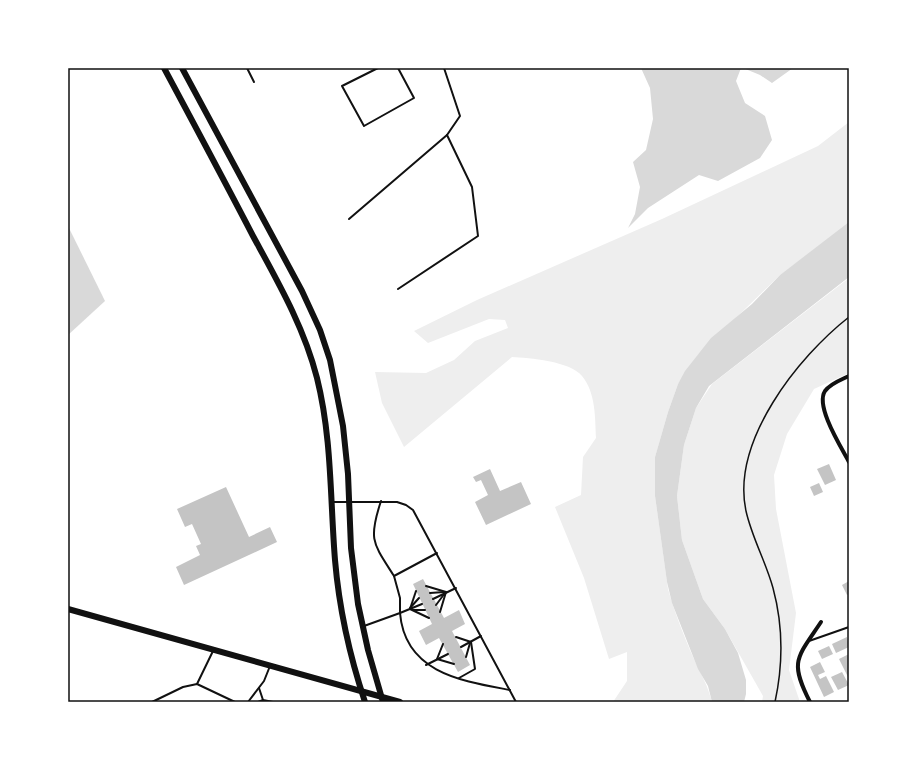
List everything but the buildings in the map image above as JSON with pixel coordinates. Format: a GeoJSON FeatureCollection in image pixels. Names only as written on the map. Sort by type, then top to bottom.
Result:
{"type":"FeatureCollection","features":[{"type":"Feature","properties":{"kind":"main road"},"geometry":{"type":"LineString","coordinates":[[164,68],[279,284],[305,338],[317,379],[326,422],[330,460],[338,589],[365,702]]}},
{"type":"Feature","properties":{"kind":"main road"},"geometry":{"type":"LineString","coordinates":[[182,68],[302,291],[320,330],[330,360],[343,426],[353,567],[362,627],[382,699]]}},
{"type":"Feature","properties":{"kind":"main road"},"geometry":{"type":"LineString","coordinates":[[68,609],[361,690],[382,699],[400,702]]}},
{"type":"Feature","properties":{"kind":"street"},"geometry":{"type":"LineString","coordinates":[[849,376],[829,386],[825,392],[823,405],[849,462]]}},
{"type":"Feature","properties":{"kind":"street"},"geometry":{"type":"LineString","coordinates":[[810,702],[803,687],[798,667],[799,655],[821,622]]}},
{"type":"Feature","properties":{"kind":"lane"},"geometry":{"type":"LineString","coordinates":[[247,68],[254,82]]}},
{"type":"Feature","properties":{"kind":"lane"},"geometry":{"type":"LineString","coordinates":[[378,68],[342,86],[364,126],[414,98],[398,68]]}},
{"type":"Feature","properties":{"kind":"lane"},"geometry":{"type":"LineString","coordinates":[[349,219],[447,135],[460,116],[444,68]]}},
{"type":"Feature","properties":{"kind":"lane"},"geometry":{"type":"LineString","coordinates":[[398,289],[478,236],[472,187],[447,135]]}},
{"type":"Feature","properties":{"kind":"lane"},"geometry":{"type":"LineString","coordinates":[[381,501],[373,524],[374,538],[377,549],[394,576],[400,598],[400,613],[403,631],[418,657],[426,665],[467,682],[510,690]]}},
{"type":"Feature","properties":{"kind":"lane"},"geometry":{"type":"LineString","coordinates":[[332,502],[399,502],[412,509],[456,588],[516,702]]}},
{"type":"Feature","properties":{"kind":"lane"},"geometry":{"type":"LineString","coordinates":[[394,576],[437,553]]}},
{"type":"Feature","properties":{"kind":"lane"},"geometry":{"type":"LineString","coordinates":[[426,586],[446,592]]}},
{"type":"Feature","properties":{"kind":"lane"},"geometry":{"type":"LineString","coordinates":[[433,599],[456,588]]}},
{"type":"Feature","properties":{"kind":"lane"},"geometry":{"type":"LineString","coordinates":[[410,609],[416,591]]}},
{"type":"Feature","properties":{"kind":"lane"},"geometry":{"type":"LineString","coordinates":[[430,593],[446,592]]}},
{"type":"Feature","properties":{"kind":"lane"},"geometry":{"type":"LineString","coordinates":[[436,605],[446,592]]}},
{"type":"Feature","properties":{"kind":"lane"},"geometry":{"type":"LineString","coordinates":[[440,612],[446,592]]}},
{"type":"Feature","properties":{"kind":"lane"},"geometry":{"type":"LineString","coordinates":[[410,609],[420,598]]}},
{"type":"Feature","properties":{"kind":"lane"},"geometry":{"type":"LineString","coordinates":[[362,627],[422,604]]}},
{"type":"Feature","properties":{"kind":"lane"},"geometry":{"type":"LineString","coordinates":[[410,609],[425,610]]}},
{"type":"Feature","properties":{"kind":"lane"},"geometry":{"type":"LineString","coordinates":[[410,609],[429,618]]}},
{"type":"Feature","properties":{"kind":"lane"},"geometry":{"type":"LineString","coordinates":[[808,642],[849,627]]}},
{"type":"Feature","properties":{"kind":"lane"},"geometry":{"type":"LineString","coordinates":[[461,647],[481,636]]}},
{"type":"Feature","properties":{"kind":"lane"},"geometry":{"type":"LineString","coordinates":[[456,637],[471,642]]}},
{"type":"Feature","properties":{"kind":"lane"},"geometry":{"type":"LineString","coordinates":[[466,657],[471,642]]}},
{"type":"Feature","properties":{"kind":"lane"},"geometry":{"type":"LineString","coordinates":[[459,678],[475,669],[471,642]]}},
{"type":"Feature","properties":{"kind":"lane"},"geometry":{"type":"LineString","coordinates":[[437,659],[443,644]]}},
{"type":"Feature","properties":{"kind":"lane"},"geometry":{"type":"LineString","coordinates":[[197,684],[214,649]]}},
{"type":"Feature","properties":{"kind":"lane"},"geometry":{"type":"LineString","coordinates":[[426,665],[448,654]]}},
{"type":"Feature","properties":{"kind":"lane"},"geometry":{"type":"LineString","coordinates":[[437,659],[454,664]]}},
{"type":"Feature","properties":{"kind":"lane"},"geometry":{"type":"LineString","coordinates":[[248,702],[264,681],[270,665]]}},
{"type":"Feature","properties":{"kind":"lane"},"geometry":{"type":"LineString","coordinates":[[152,702],[183,687],[197,684],[235,702]]}},
{"type":"Feature","properties":{"kind":"lane"},"geometry":{"type":"LineString","coordinates":[[259,688],[263,700]]}},
{"type":"Feature","properties":{"kind":"lane"},"geometry":{"type":"LineString","coordinates":[[258,702],[263,700],[273,702]]}},
{"type":"Feature","properties":{"kind":"path"},"geometry":{"type":"LineString","coordinates":[[774,702],[780,672],[780,627],[773,588],[746,510],[744,487],[746,466],[755,440],[780,392],[801,362],[849,316]]}},
{"type":"Feature","properties":{"kind":"shaded area"},"geometry":{"type":"Polygon","coordinates":[[[641,68],[741,68],[736,81],[745,103],[765,116],[772,140],[760,158],[718,181],[699,175],[648,208],[628,228],[635,214],[640,187],[633,162],[646,150],[653,119],[650,88],[641,68]]]}},
{"type":"Feature","properties":{"kind":"shaded area"},"geometry":{"type":"Polygon","coordinates":[[[743,68],[793,68],[772,83],[760,75],[743,68]]]}},
{"type":"Feature","properties":{"kind":"shaded area"},"geometry":{"type":"Polygon","coordinates":[[[849,122],[849,224],[780,275],[698,355],[678,384],[655,457],[655,496],[668,589],[683,634],[712,702],[613,702],[627,681],[627,652],[609,659],[584,578],[555,507],[581,495],[583,457],[596,438],[594,406],[590,390],[582,376],[568,367],[549,361],[512,357],[404,447],[382,403],[375,372],[426,373],[454,360],[475,341],[508,328],[505,320],[489,319],[428,343],[414,331],[477,300],[662,219],[818,146],[849,122]]]}},
{"type":"Feature","properties":{"kind":"shaded area"},"geometry":{"type":"Polygon","coordinates":[[[849,222],[849,277],[709,386],[696,408],[684,445],[677,496],[682,540],[703,599],[725,629],[738,653],[746,680],[746,694],[744,702],[712,702],[708,686],[698,669],[672,603],[667,582],[655,496],[655,457],[678,384],[685,371],[711,338],[752,304],[780,275],[849,222]]]}},
{"type":"Feature","properties":{"kind":"shaded area"},"geometry":{"type":"Polygon","coordinates":[[[68,226],[105,301],[68,335],[68,226]]]}},
{"type":"Feature","properties":{"kind":"shaded area"},"geometry":{"type":"Polygon","coordinates":[[[849,278],[849,373],[814,389],[787,434],[774,475],[776,509],[796,613],[789,670],[800,702],[762,702],[763,696],[725,629],[703,599],[682,540],[677,496],[684,445],[696,408],[712,384],[849,278]]]}}]}
